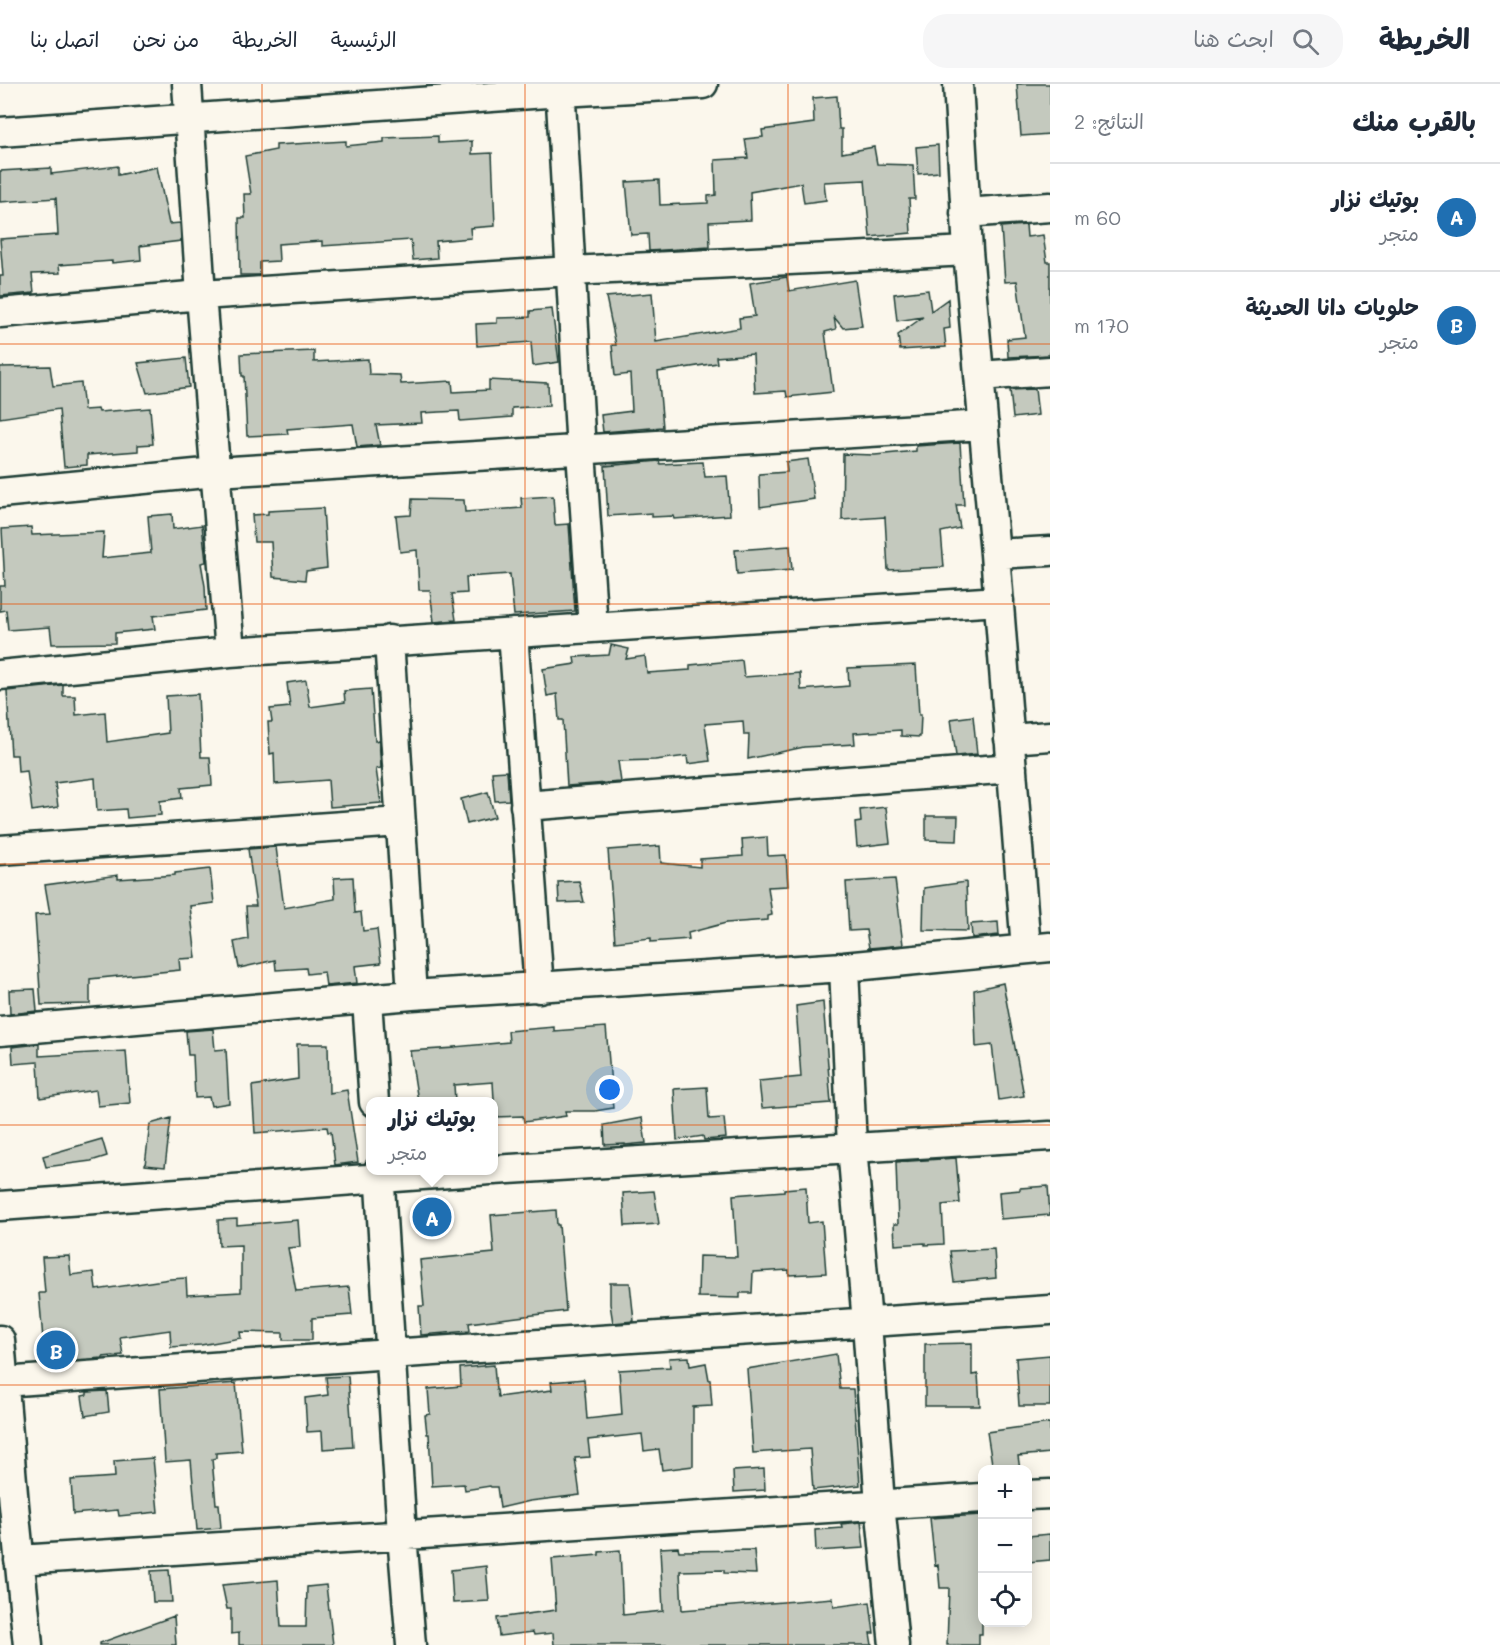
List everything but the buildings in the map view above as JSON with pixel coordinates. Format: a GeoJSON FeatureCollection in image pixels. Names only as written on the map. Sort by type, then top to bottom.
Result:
{"type":"FeatureCollection","features":[{"type":"Feature","properties":{"kind":"street"},"geometry":{"type":"LineString","coordinates":[[187,84],[201,295],[230,652]]}},
{"type":"Feature","properties":{"kind":"street"},"geometry":{"type":"LineString","coordinates":[[0,132],[560,88],[703,84]]}},
{"type":"Feature","properties":{"kind":"street"},"geometry":{"type":"LineString","coordinates":[[0,1031],[412,995],[844,967],[1038,948],[1009,738],[965,213],[958,84]]}},
{"type":"Feature","properties":{"kind":"street"},"geometry":{"type":"LineString","coordinates":[[560,88],[580,451],[593,628]]}},
{"type":"Feature","properties":{"kind":"street"},"geometry":{"type":"LineString","coordinates":[[965,213],[1050,207]]}},
{"type":"Feature","properties":{"kind":"street"},"geometry":{"type":"LineString","coordinates":[[0,313],[201,295],[571,271],[968,251]]}},
{"type":"Feature","properties":{"kind":"street"},"geometry":{"type":"LineString","coordinates":[[979,376],[1050,371]]}},
{"type":"Feature","properties":{"kind":"street"},"geometry":{"type":"LineString","coordinates":[[0,494],[216,472],[984,425]]}},
{"type":"Feature","properties":{"kind":"street"},"geometry":{"type":"LineString","coordinates":[[995,554],[1050,551]]}},
{"type":"Feature","properties":{"kind":"street"},"geometry":{"type":"LineString","coordinates":[[0,675],[230,652],[388,640],[999,601]]}},
{"type":"Feature","properties":{"kind":"street"},"geometry":{"type":"LineString","coordinates":[[513,633],[539,988]]}},
{"type":"Feature","properties":{"kind":"street"},"geometry":{"type":"LineString","coordinates":[[388,640],[412,995]]}},
{"type":"Feature","properties":{"kind":"street"},"geometry":{"type":"LineString","coordinates":[[1009,738],[1050,736]]}},
{"type":"Feature","properties":{"kind":"street"},"geometry":{"type":"LineString","coordinates":[[525,806],[1012,768]]}},
{"type":"Feature","properties":{"kind":"street"},"geometry":{"type":"LineString","coordinates":[[0,850],[400,822]]}},
{"type":"Feature","properties":{"kind":"street"},"geometry":{"type":"LineString","coordinates":[[844,967],[852,1147],[880,1504],[894,1645]]}},
{"type":"Feature","properties":{"kind":"street"},"geometry":{"type":"LineString","coordinates":[[367,1000],[374,1097]]}},
{"type":"Feature","properties":{"kind":"street"},"geometry":{"type":"LineString","coordinates":[[498,1170],[1050,1136]]}},
{"type":"Feature","properties":{"kind":"street"},"geometry":{"type":"LineString","coordinates":[[0,1206],[367,1175]]}},
{"type":"Feature","properties":{"kind":"street"},"geometry":{"type":"LineString","coordinates":[[379,1175],[411,1645]]}},
{"type":"Feature","properties":{"kind":"street"},"geometry":{"type":"LineString","coordinates":[[3,1382],[1050,1310]]}},
{"type":"Feature","properties":{"kind":"street"},"geometry":{"type":"LineString","coordinates":[[0,1340],[7,1505],[20,1560],[28,1645]]}},
{"type":"Feature","properties":{"kind":"street"},"geometry":{"type":"LineString","coordinates":[[1032,1495],[1050,1494]]}},
{"type":"Feature","properties":{"kind":"street"},"geometry":{"type":"LineString","coordinates":[[20,1560],[978,1498]]}},
{"type":"Feature","properties":{"kind":"place","name":"بوتيك نزار"},"geometry":{"type":"Point","coordinates":[432,1217]}},
{"type":"Feature","properties":{"kind":"place","name":"حلويات دانا الحديثة"},"geometry":{"type":"Point","coordinates":[56,1350]}}]}
